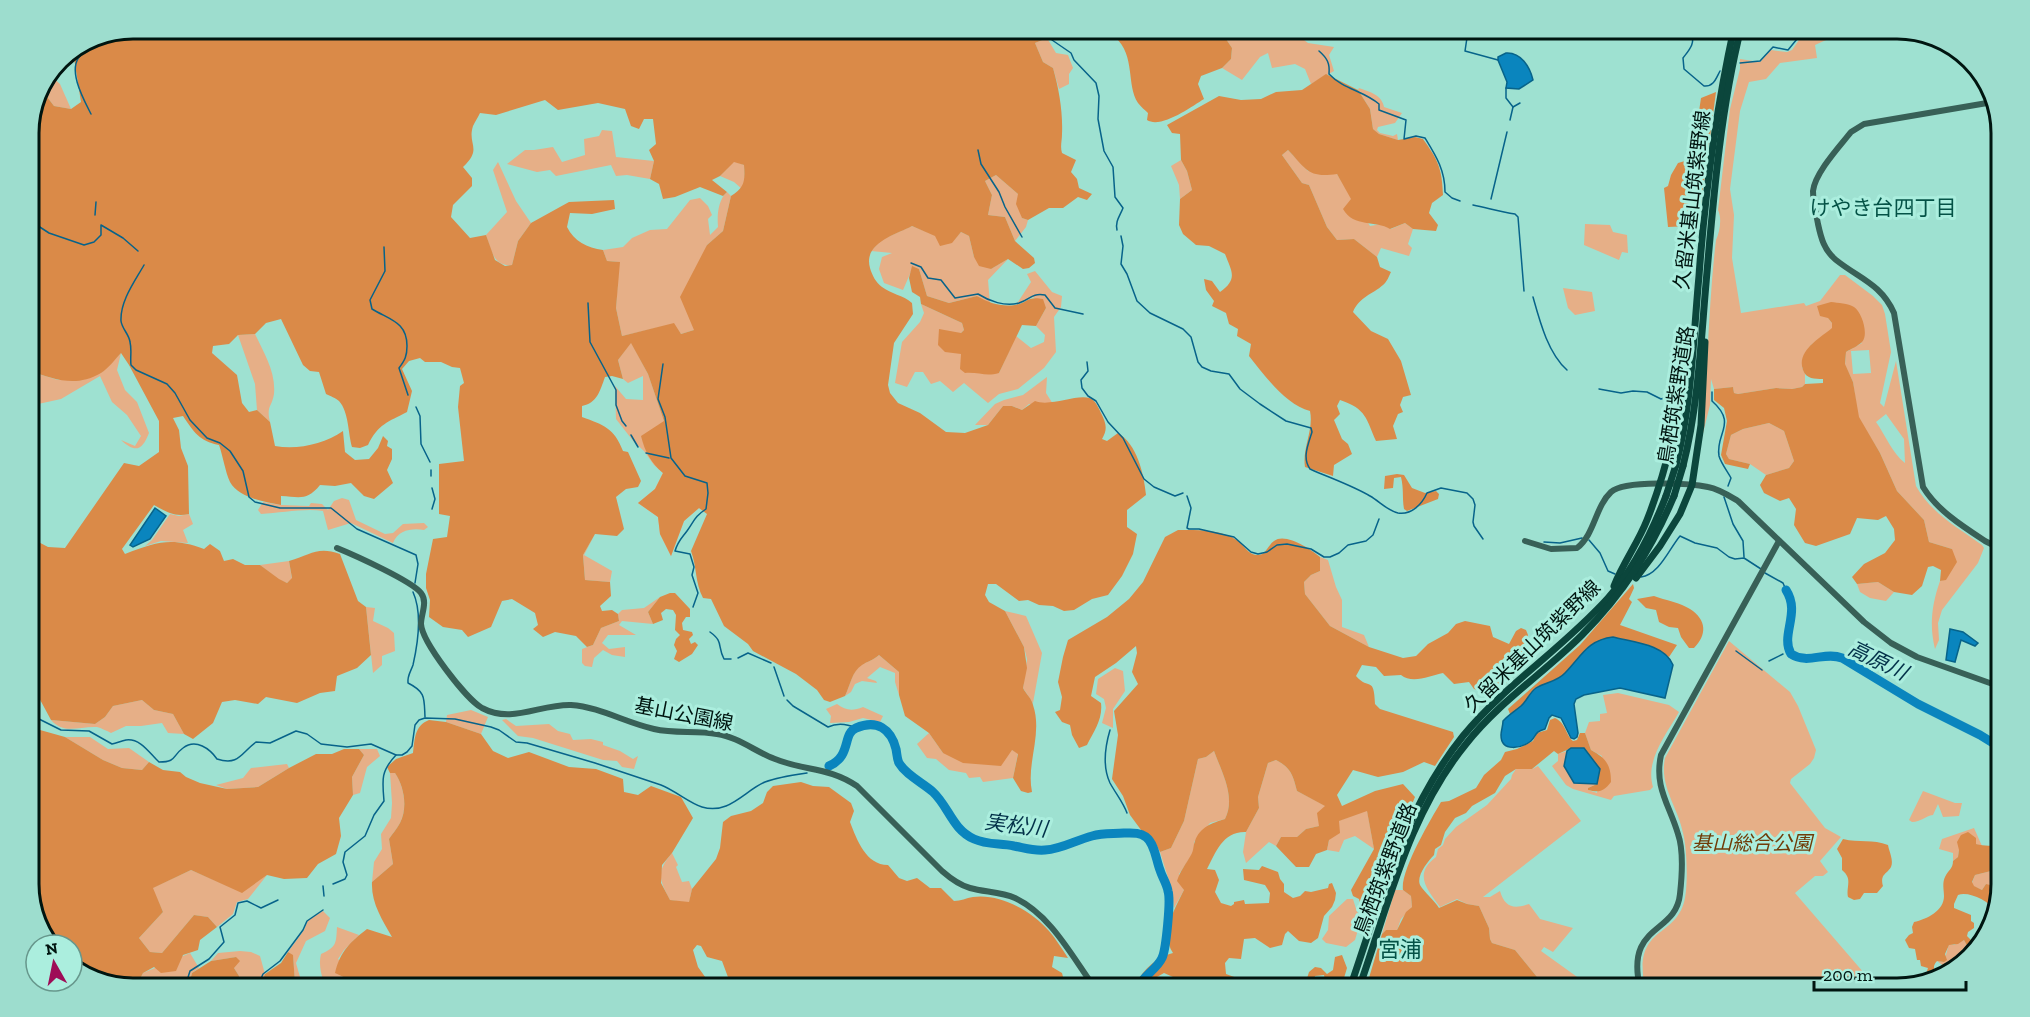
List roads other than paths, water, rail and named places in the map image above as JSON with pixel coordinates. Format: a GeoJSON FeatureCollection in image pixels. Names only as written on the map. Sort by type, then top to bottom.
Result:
{"type":"FeatureCollection","features":[{"type":"Feature","properties":{"kind":"main road","name":"久留米基山筑紫野線"},"geometry":{"type":"LineString","coordinates":[[1679,466],[1691,384],[1696,308],[1712,154],[1732,39]]}},
{"type":"Feature","properties":{"kind":"main road","name":"鳥栖筑紫野道路"},"geometry":{"type":"LineString","coordinates":[[1364,978],[1408,844],[1422,813],[1451,764],[1497,710],[1572,644],[1634,575],[1670,496],[1693,421],[1721,143],[1739,39]]}},
{"type":"Feature","properties":{"kind":"main road"},"geometry":{"type":"LineString","coordinates":[[1611,599],[1648,520],[1659,484],[1676,422],[1696,308]]}},
{"type":"Feature","properties":{"kind":"main road"},"geometry":{"type":"LineString","coordinates":[[1611,599],[1636,578],[1660,546],[1680,514],[1692,485],[1702,403],[1705,310]]}},
{"type":"Feature","properties":{"kind":"main road","name":"久留米基山筑紫野線"},"geometry":{"type":"LineString","coordinates":[[1353,978],[1414,811],[1448,756],[1483,713],[1611,599]]}},
{"type":"Feature","properties":{"kind":"main road"},"geometry":{"type":"LineString","coordinates":[[1350,978],[1364,947]]}},
{"type":"Feature","properties":{"kind":"street"},"geometry":{"type":"LineString","coordinates":[[1986,103],[1856,127],[1818,177],[1813,192],[1821,238],[1827,251],[1836,260],[1878,289],[1885,296],[1893,313],[1923,487],[1935,504],[1991,544]]}},
{"type":"Feature","properties":{"kind":"street"},"geometry":{"type":"LineString","coordinates":[[1525,541],[1546,548],[1562,550],[1577,548],[1585,539],[1611,492],[1624,485],[1692,485],[1716,489],[1738,501],[1864,622],[1891,643],[1917,657],[1991,683]]}},
{"type":"Feature","properties":{"kind":"street"},"geometry":{"type":"LineString","coordinates":[[1638,978],[1639,950],[1647,936],[1674,911],[1680,897],[1680,843],[1659,783],[1658,769],[1661,755],[1779,541]]}},
{"type":"Feature","properties":{"kind":"street","name":"基山公園線"},"geometry":{"type":"LineString","coordinates":[[337,548],[364,559],[420,591],[424,602],[421,625],[429,644],[464,691],[484,709],[507,715],[554,706],[570,705],[587,708],[656,730],[717,733],[783,762],[840,776],[857,786],[953,880],[970,888],[1010,896],[1029,906],[1042,917],[1088,978]]}},
{"type":"Feature","properties":{"kind":"water"},"geometry":{"type":"Polygon","coordinates":[[[1506,53],[1520,58],[1532,75],[1533,80],[1519,89],[1506,88],[1507,82],[1498,57],[1506,53]]]}},
{"type":"Feature","properties":{"kind":"water"},"geometry":{"type":"Polygon","coordinates":[[[155,508],[166,516],[150,539],[133,547],[130,545],[155,508]]]}},
{"type":"Feature","properties":{"kind":"water"},"geometry":{"type":"Polygon","coordinates":[[[1950,629],[1963,632],[1978,643],[1975,646],[1961,640],[1955,662],[1946,660],[1950,629]]]}},
{"type":"Feature","properties":{"kind":"water"},"geometry":{"type":"Polygon","coordinates":[[[1613,637],[1656,648],[1669,658],[1673,665],[1665,698],[1620,688],[1584,695],[1576,699],[1574,704],[1578,733],[1574,739],[1571,738],[1561,718],[1552,715],[1545,729],[1537,733],[1531,741],[1518,747],[1504,745],[1501,735],[1503,721],[1523,704],[1534,690],[1562,676],[1591,645],[1613,637]]]}},
{"type":"Feature","properties":{"kind":"water"},"geometry":{"type":"Polygon","coordinates":[[[1571,748],[1584,748],[1600,769],[1597,784],[1574,783],[1564,766],[1567,751],[1571,748]]]}},
{"type":"Feature","properties":{"kind":"waterway"},"geometry":{"type":"LineString","coordinates":[[1052,39],[1071,53],[1074,60],[1096,83],[1099,96],[1098,119],[1104,151],[1113,167],[1115,197],[1123,208],[1117,221],[1117,230]]}},
{"type":"Feature","properties":{"kind":"waterway"},"geometry":{"type":"LineString","coordinates":[[1467,39],[1465,51],[1498,60]]}},
{"type":"Feature","properties":{"kind":"waterway"},"geometry":{"type":"LineString","coordinates":[[1692,39],[1683,58],[1684,69],[1704,86],[1712,84],[1720,71]]}},
{"type":"Feature","properties":{"kind":"waterway"},"geometry":{"type":"LineString","coordinates":[[1740,63],[1760,61],[1773,47],[1788,50],[1797,39]]}},
{"type":"Feature","properties":{"kind":"waterway"},"geometry":{"type":"LineString","coordinates":[[1319,51],[1327,61],[1329,74],[1335,79],[1379,104],[1379,110],[1406,120],[1404,139],[1416,136],[1425,138],[1442,170],[1445,192],[1460,201]]}},
{"type":"Feature","properties":{"kind":"waterway"},"geometry":{"type":"LineString","coordinates":[[80,56],[76,62],[76,77],[91,114]]}},
{"type":"Feature","properties":{"kind":"waterway"},"geometry":{"type":"LineString","coordinates":[[1506,88],[1506,98],[1513,107]]}},
{"type":"Feature","properties":{"kind":"waterway"},"geometry":{"type":"LineString","coordinates":[[1510,120],[1513,107],[1520,103]]}},
{"type":"Feature","properties":{"kind":"waterway"},"geometry":{"type":"LineString","coordinates":[[1491,199],[1507,132]]}},
{"type":"Feature","properties":{"kind":"waterway"},"geometry":{"type":"LineString","coordinates":[[978,150],[981,164],[999,192],[1022,237]]}},
{"type":"Feature","properties":{"kind":"waterway"},"geometry":{"type":"LineString","coordinates":[[95,215],[96,202]]}},
{"type":"Feature","properties":{"kind":"waterway"},"geometry":{"type":"LineString","coordinates":[[1473,205],[1515,214],[1518,217],[1524,291]]}},
{"type":"Feature","properties":{"kind":"waterway"},"geometry":{"type":"LineString","coordinates":[[39,226],[49,233],[84,245],[94,242],[101,235],[101,225],[123,238],[138,251]]}},
{"type":"Feature","properties":{"kind":"waterway"},"geometry":{"type":"LineString","coordinates":[[1121,236],[1123,246],[1121,264],[1137,301],[1150,313],[1183,329],[1191,337],[1198,362],[1202,367],[1229,374],[1240,389],[1260,404],[1286,421],[1311,428],[1306,456],[1310,469],[1363,492],[1398,513],[1412,510],[1419,505],[1427,493],[1441,488],[1467,493],[1475,505],[1474,526],[1483,539]]}},
{"type":"Feature","properties":{"kind":"waterway"},"geometry":{"type":"LineString","coordinates":[[384,247],[385,271],[370,300],[372,309],[396,323],[404,332],[407,353],[399,368],[408,395]]}},
{"type":"Feature","properties":{"kind":"waterway"},"geometry":{"type":"LineString","coordinates":[[911,263],[921,267],[928,278],[941,280],[955,298],[978,294],[992,301],[1008,304],[1019,303],[1037,295],[1045,295],[1055,308],[1083,314]]}},
{"type":"Feature","properties":{"kind":"waterway"},"geometry":{"type":"LineString","coordinates":[[144,265],[129,292],[121,314],[121,321],[131,345],[131,365],[136,370],[167,384],[175,393],[190,420],[207,438],[220,443],[230,451],[243,471],[249,497],[255,502],[280,508],[331,508],[357,529],[416,555],[418,564],[415,583]]}},
{"type":"Feature","properties":{"kind":"waterway"},"geometry":{"type":"LineString","coordinates":[[1533,297],[1550,346],[1567,370]]}},
{"type":"Feature","properties":{"kind":"waterway"},"geometry":{"type":"LineString","coordinates":[[588,303],[590,342],[616,390],[616,405],[626,426]]}},
{"type":"Feature","properties":{"kind":"waterway"},"geometry":{"type":"LineString","coordinates":[[1087,362],[1088,371],[1081,380],[1082,388],[1096,401],[1108,422],[1123,438],[1144,479],[1154,487],[1175,496],[1183,493]]}},
{"type":"Feature","properties":{"kind":"waterway"},"geometry":{"type":"LineString","coordinates":[[663,364],[658,399],[665,417],[671,458],[685,476],[707,483],[706,509],[695,519],[675,551],[690,554],[694,567],[692,575],[698,593],[693,607]]}},
{"type":"Feature","properties":{"kind":"waterway"},"geometry":{"type":"LineString","coordinates":[[1599,389],[1621,393],[1647,392],[1661,399],[1674,395]]}},
{"type":"Feature","properties":{"kind":"waterway"},"geometry":{"type":"LineString","coordinates":[[1712,392],[1712,401],[1724,416],[1719,456],[1731,478],[1728,486]]}},
{"type":"Feature","properties":{"kind":"waterway"},"geometry":{"type":"LineString","coordinates":[[416,407],[420,416],[421,444],[430,462]]}},
{"type":"Feature","properties":{"kind":"waterway"},"geometry":{"type":"LineString","coordinates":[[631,435],[638,447]]}},
{"type":"Feature","properties":{"kind":"waterway"},"geometry":{"type":"LineString","coordinates":[[646,453],[669,458]]}},
{"type":"Feature","properties":{"kind":"waterway"},"geometry":{"type":"LineString","coordinates":[[431,470],[431,476]]}},
{"type":"Feature","properties":{"kind":"waterway"},"geometry":{"type":"LineString","coordinates":[[432,488],[435,499],[432,509]]}},
{"type":"Feature","properties":{"kind":"waterway"},"geometry":{"type":"LineString","coordinates":[[1187,496],[1191,508],[1187,528],[1234,537],[1251,552],[1258,554],[1267,552],[1277,545],[1287,544],[1311,549],[1324,557],[1330,557],[1348,545],[1366,541],[1373,535],[1379,519]]}},
{"type":"Feature","properties":{"kind":"waterway"},"geometry":{"type":"LineString","coordinates":[[1724,497],[1733,524],[1743,541],[1744,557]]}},
{"type":"Feature","properties":{"kind":"waterway"},"geometry":{"type":"LineString","coordinates":[[1641,577],[1658,567],[1680,536],[1695,543],[1717,548],[1729,557],[1744,558],[1761,569]]}},
{"type":"Feature","properties":{"kind":"waterway"},"geometry":{"type":"LineString","coordinates":[[1544,542],[1560,543],[1582,538]]}},
{"type":"Feature","properties":{"kind":"waterway"},"geometry":{"type":"LineString","coordinates":[[1589,540],[1600,553],[1608,571],[1615,574]]}},
{"type":"Feature","properties":{"kind":"waterway"},"geometry":{"type":"LineString","coordinates":[[1765,573],[1783,583],[1786,590]]}},
{"type":"Feature","properties":{"kind":"waterway","name":"高原川"},"geometry":{"type":"LineString","coordinates":[[1786,590],[1792,607],[1788,639],[1791,654],[1804,658],[1829,656],[1842,658],[1918,704],[1991,742]]}},
{"type":"Feature","properties":{"kind":"waterway"},"geometry":{"type":"LineString","coordinates":[[413,592],[418,609],[418,638],[408,683],[418,689],[423,696],[425,717]]}},
{"type":"Feature","properties":{"kind":"waterway"},"geometry":{"type":"LineString","coordinates":[[710,632],[719,642],[724,659],[731,659]]}},
{"type":"Feature","properties":{"kind":"waterway"},"geometry":{"type":"LineString","coordinates":[[1736,651],[1762,670]]}},
{"type":"Feature","properties":{"kind":"waterway"},"geometry":{"type":"LineString","coordinates":[[738,658],[748,653],[771,663]]}},
{"type":"Feature","properties":{"kind":"waterway"},"geometry":{"type":"LineString","coordinates":[[1769,661],[1783,654]]}},
{"type":"Feature","properties":{"kind":"waterway"},"geometry":{"type":"LineString","coordinates":[[774,667],[784,696]]}},
{"type":"Feature","properties":{"kind":"waterway"},"geometry":{"type":"LineString","coordinates":[[787,700],[828,727],[842,725],[856,728]]}},
{"type":"Feature","properties":{"kind":"waterway"},"geometry":{"type":"LineString","coordinates":[[39,719],[61,730],[89,731],[112,744],[126,740],[136,741],[159,762],[172,760],[183,748],[193,744],[207,748],[217,759],[235,760],[256,742],[270,743],[296,731],[307,734],[321,744],[347,747],[371,744],[396,755],[402,755],[412,746],[415,725],[419,720],[425,718],[455,719],[491,727],[516,742],[527,743],[595,763],[661,785],[697,805],[712,809],[736,801],[765,782],[807,773]]}},
{"type":"Feature","properties":{"kind":"waterway","name":"実松川"},"geometry":{"type":"LineString","coordinates":[[829,766],[841,757],[852,731],[864,725],[877,725],[891,736],[902,767],[933,792],[961,830],[974,839],[1041,850],[1057,848],[1100,834],[1133,833],[1146,837],[1153,848],[1169,896],[1162,958],[1145,978]]}},
{"type":"Feature","properties":{"kind":"waterway"},"geometry":{"type":"LineString","coordinates":[[1110,730],[1105,763],[1107,777],[1127,813]]}},
{"type":"Feature","properties":{"kind":"waterway"},"geometry":{"type":"LineString","coordinates":[[333,884],[345,879],[347,875],[343,862],[345,852],[365,836],[374,815],[384,801],[385,771],[396,755]]}},
{"type":"Feature","properties":{"kind":"waterway"},"geometry":{"type":"LineString","coordinates":[[323,886],[324,896]]}},
{"type":"Feature","properties":{"kind":"waterway"},"geometry":{"type":"LineString","coordinates":[[188,978],[190,971],[209,959],[224,942],[220,927],[235,915],[238,903],[247,901],[261,908],[278,900]]}},
{"type":"Feature","properties":{"kind":"waterway"},"geometry":{"type":"LineString","coordinates":[[261,978],[263,974],[280,961],[307,921],[323,910]]}},
{"type":"Feature","properties":{"kind":"district","name":"けやき台四丁目"},"geometry":{"type":"Point","coordinates":[1883,207]}},
{"type":"Feature","properties":{"kind":"district","name":"宮浦"},"geometry":{"type":"Point","coordinates":[1400,949]}},
{"type":"Feature","properties":{"kind":"park label","name":"基山総合公園"},"geometry":{"type":"Point","coordinates":[1752,843]}}]}
